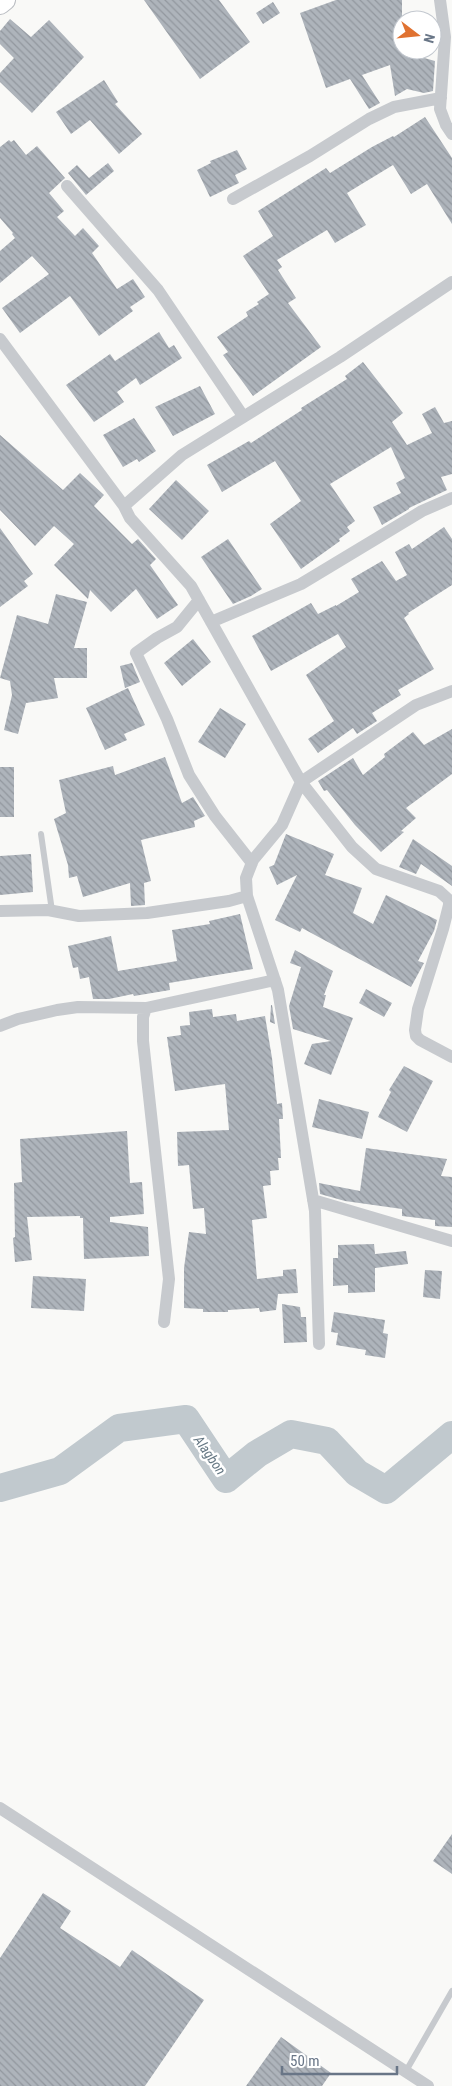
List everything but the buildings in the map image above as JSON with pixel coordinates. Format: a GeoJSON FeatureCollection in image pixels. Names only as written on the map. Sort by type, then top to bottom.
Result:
{"type":"FeatureCollection","features":[{"type":"Feature","properties":{"kind":"main road"},"geometry":{"type":"LineString","coordinates":[[0,4],[5,0]]}},
{"type":"Feature","properties":{"kind":"street"},"geometry":{"type":"LineString","coordinates":[[440,0],[448,34],[440,109],[446,125],[452,134]]}},
{"type":"Feature","properties":{"kind":"street"},"geometry":{"type":"LineString","coordinates":[[233,199],[394,107],[441,98]]}},
{"type":"Feature","properties":{"kind":"street"},"geometry":{"type":"LineString","coordinates":[[67,186],[158,290],[243,416]]}},
{"type":"Feature","properties":{"kind":"street"},"geometry":{"type":"LineString","coordinates":[[124,506],[182,455],[340,357],[452,282]]}},
{"type":"Feature","properties":{"kind":"street"},"geometry":{"type":"LineString","coordinates":[[0,339],[124,506],[130,518],[191,586],[301,782],[352,847],[376,869],[449,893],[449,905],[418,1009],[415,1030],[416,1036],[420,1040],[452,1057]]}},
{"type":"Feature","properties":{"kind":"street"},"geometry":{"type":"LineString","coordinates":[[211,622],[302,584],[422,511],[451,500]]}},
{"type":"Feature","properties":{"kind":"street"},"geometry":{"type":"LineString","coordinates":[[199,600],[177,627],[136,653],[167,719],[189,775],[214,816],[252,863]]}},
{"type":"Feature","properties":{"kind":"street"},"geometry":{"type":"LineString","coordinates":[[319,1344],[313,1200],[275,980],[247,896],[246,878],[252,863],[282,825],[301,782],[416,705],[452,691]]}},
{"type":"Feature","properties":{"kind":"street"},"geometry":{"type":"LineString","coordinates":[[0,911],[52,911],[80,916],[147,913],[229,901],[247,896]]}},
{"type":"Feature","properties":{"kind":"street"},"geometry":{"type":"LineString","coordinates":[[0,1026],[18,1019],[78,1006],[146,1008],[275,980]]}},
{"type":"Feature","properties":{"kind":"street"},"geometry":{"type":"LineString","coordinates":[[146,1008],[143,1017],[143,1041],[169,1279],[164,1322]]}},
{"type":"Feature","properties":{"kind":"street"},"geometry":{"type":"LineString","coordinates":[[313,1200],[452,1241]]}},
{"type":"Feature","properties":{"kind":"street"},"geometry":{"type":"LineString","coordinates":[[0,1808],[428,2086]]}},
{"type":"Feature","properties":{"kind":"lane"},"geometry":{"type":"LineString","coordinates":[[41,834],[52,911]]}},
{"type":"Feature","properties":{"kind":"lane"},"geometry":{"type":"LineString","coordinates":[[406,2071],[452,1990]]}},
{"type":"Feature","properties":{"kind":"waterway","name":"Alagbon"},"geometry":{"type":"LineString","coordinates":[[0,1488],[60,1471],[119,1428],[186,1419],[226,1479],[257,1454],[291,1434],[327,1441],[357,1473],[386,1490],[452,1435]]}}]}
